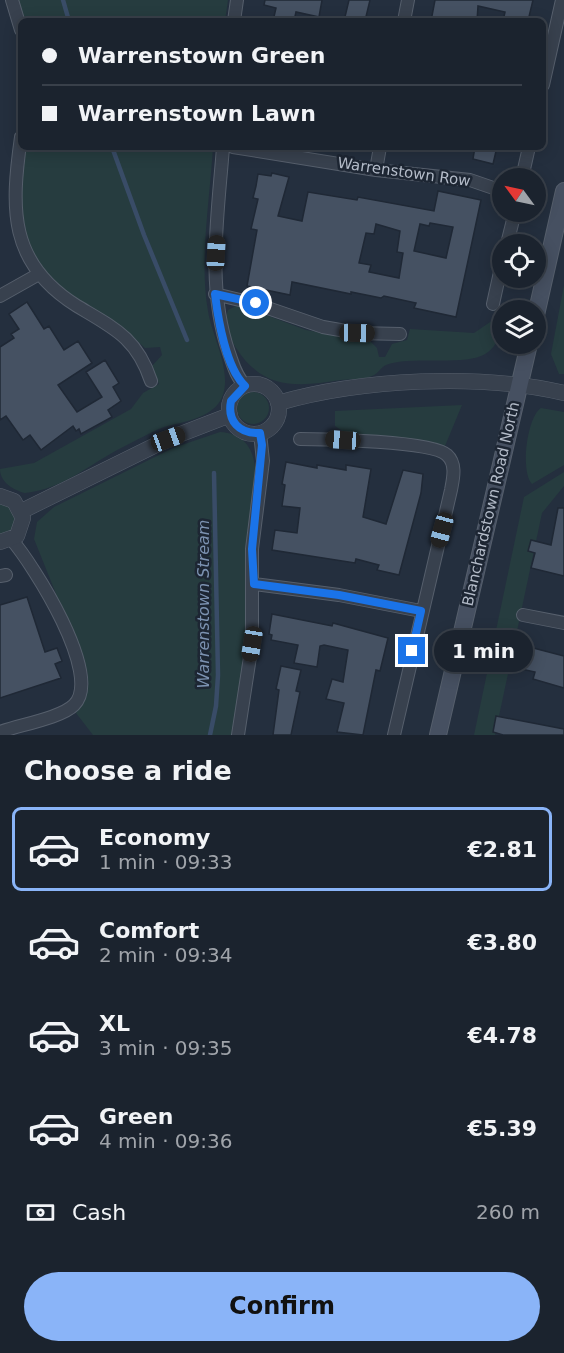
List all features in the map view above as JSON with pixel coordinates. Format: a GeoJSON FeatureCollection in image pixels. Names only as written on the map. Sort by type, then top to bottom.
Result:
{"type":"FeatureCollection","features":[{"type":"Feature","properties":{"kind":"main road"},"geometry":{"type":"LineString","coordinates":[[539,300],[564,191]]}},
{"type":"Feature","properties":{"kind":"main road","name":"Blanchardstown Road North"},"geometry":{"type":"LineString","coordinates":[[438,735],[527,354]]}},
{"type":"Feature","properties":{"kind":"street"},"geometry":{"type":"LineString","coordinates":[[12,0],[18,20]]}},
{"type":"Feature","properties":{"kind":"street"},"geometry":{"type":"LineString","coordinates":[[234,18],[237,0]]}},
{"type":"Feature","properties":{"kind":"street"},"geometry":{"type":"LineString","coordinates":[[405,18],[408,0]]}},
{"type":"Feature","properties":{"kind":"street"},"geometry":{"type":"LineString","coordinates":[[546,72],[562,0]]}},
{"type":"Feature","properties":{"kind":"street"},"geometry":{"type":"LineString","coordinates":[[19,150],[14,196],[16,218],[23,244],[39,274],[63,296],[130,340],[144,360],[151,381]]}},
{"type":"Feature","properties":{"kind":"street"},"geometry":{"type":"LineString","coordinates":[[223,150],[215,294],[221,332],[234,369],[245,386]]}},
{"type":"Feature","properties":{"kind":"street","name":"Warrenstown Row"},"geometry":{"type":"LineString","coordinates":[[252,150],[376,170],[470,180],[492,187]]}},
{"type":"Feature","properties":{"kind":"street"},"geometry":{"type":"LineString","coordinates":[[376,170],[379,150]]}},
{"type":"Feature","properties":{"kind":"street"},"geometry":{"type":"LineString","coordinates":[[524,168],[528,150]]}},
{"type":"Feature","properties":{"kind":"street"},"geometry":{"type":"LineString","coordinates":[[0,296],[39,274]]}},
{"type":"Feature","properties":{"kind":"street"},"geometry":{"type":"LineString","coordinates":[[215,294],[256,303],[323,327],[357,333],[400,334]]}},
{"type":"Feature","properties":{"kind":"street"},"geometry":{"type":"LineString","coordinates":[[254,384],[269,389],[278,404],[279,411],[273,425],[260,433],[238,428],[230,415],[231,401],[245,386],[254,384]]}},
{"type":"Feature","properties":{"kind":"street"},"geometry":{"type":"LineString","coordinates":[[278,404],[309,394],[384,385],[520,384],[564,393]]}},
{"type":"Feature","properties":{"kind":"street"},"geometry":{"type":"LineString","coordinates":[[22,511],[168,439],[230,415]]}},
{"type":"Feature","properties":{"kind":"street"},"geometry":{"type":"LineString","coordinates":[[238,735],[252,644],[254,584],[252,549],[262,461],[260,433]]}},
{"type":"Feature","properties":{"kind":"street"},"geometry":{"type":"LineString","coordinates":[[300,439],[390,444],[436,450],[450,457],[454,472],[451,490],[421,611],[394,735]]}},
{"type":"Feature","properties":{"kind":"street"},"geometry":{"type":"LineString","coordinates":[[0,496],[14,501],[22,511],[23,524],[6,541],[34,569],[53,603],[76,658],[82,687],[79,699],[68,709],[0,732]]}},
{"type":"Feature","properties":{"kind":"street"},"geometry":{"type":"LineString","coordinates":[[254,584],[339,595],[421,611]]}},
{"type":"Feature","properties":{"kind":"street"},"geometry":{"type":"LineString","coordinates":[[523,615],[564,623]]}},
{"type":"Feature","properties":{"kind":"green space"},"geometry":{"type":"Polygon","coordinates":[[[16,0],[228,0],[225,18],[24,18],[16,0]]]}},
{"type":"Feature","properties":{"kind":"green space"},"geometry":{"type":"Polygon","coordinates":[[[26,150],[213,150],[205,251],[206,292],[210,322],[222,358],[225,383],[218,404],[207,413],[154,431],[52,487],[25,493],[8,485],[2,478],[0,469],[34,463],[131,409],[143,393],[159,384],[152,366],[162,355],[160,347],[145,348],[114,321],[65,291],[49,276],[37,260],[24,225],[23,168],[26,150]]]}},
{"type":"Feature","properties":{"kind":"green space"},"geometry":{"type":"Polygon","coordinates":[[[564,285],[564,374],[559,374],[551,354],[564,285]]]}},
{"type":"Feature","properties":{"kind":"green space"},"geometry":{"type":"Polygon","coordinates":[[[236,306],[245,307],[306,330],[371,342],[377,348],[379,357],[385,357],[392,344],[407,340],[410,329],[474,333],[492,321],[492,349],[472,359],[395,362],[365,378],[310,384],[282,382],[258,372],[246,362],[229,335],[226,325],[228,310],[236,306]]]}},
{"type":"Feature","properties":{"kind":"green space"},"geometry":{"type":"Polygon","coordinates":[[[253,392],[265,396],[269,408],[265,420],[253,424],[241,420],[237,408],[241,396],[253,392]]]}},
{"type":"Feature","properties":{"kind":"green space"},"geometry":{"type":"Polygon","coordinates":[[[462,405],[445,446],[344,432],[335,426],[335,411],[462,405]]]}},
{"type":"Feature","properties":{"kind":"green space"},"geometry":{"type":"Polygon","coordinates":[[[541,408],[564,412],[564,465],[532,484],[526,468],[527,445],[532,422],[541,408]]]}},
{"type":"Feature","properties":{"kind":"green space"},"geometry":{"type":"Polygon","coordinates":[[[220,432],[234,435],[245,442],[252,453],[255,467],[247,651],[232,735],[93,735],[76,713],[87,693],[87,671],[34,539],[37,522],[54,507],[173,448],[220,432]]]}},
{"type":"Feature","properties":{"kind":"green space"},"geometry":{"type":"Polygon","coordinates":[[[564,472],[564,486],[542,513],[495,735],[474,735],[524,497],[564,472]]]}},
{"type":"Feature","properties":{"kind":"green space"},"geometry":{"type":"Polygon","coordinates":[[[0,504],[9,507],[16,520],[13,529],[0,535],[0,504]]]}},
{"type":"Feature","properties":{"kind":"building"},"geometry":{"type":"Polygon","coordinates":[[[265,0],[322,0],[319,17],[296,12],[295,18],[274,18],[276,8],[264,5],[265,0]]]}},
{"type":"Feature","properties":{"kind":"building"},"geometry":{"type":"Polygon","coordinates":[[[349,0],[370,0],[366,18],[345,18],[349,0]]]}},
{"type":"Feature","properties":{"kind":"building"},"geometry":{"type":"Polygon","coordinates":[[[435,0],[533,0],[529,18],[504,18],[505,12],[478,6],[477,18],[432,18],[435,0]]]}},
{"type":"Feature","properties":{"kind":"building"},"geometry":{"type":"Polygon","coordinates":[[[474,150],[496,150],[493,164],[473,159],[474,150]]]}},
{"type":"Feature","properties":{"kind":"building"},"geometry":{"type":"Polygon","coordinates":[[[272,173],[289,177],[278,216],[302,221],[308,192],[357,200],[358,197],[434,211],[438,191],[481,200],[456,317],[414,308],[416,303],[384,296],[381,298],[351,292],[351,294],[292,282],[290,295],[247,286],[257,230],[251,229],[258,199],[253,198],[258,174],[271,176],[272,173]],[[430,223],[429,226],[420,224],[414,251],[446,258],[453,227],[430,223]],[[376,224],[374,234],[366,233],[359,263],[371,265],[369,272],[399,278],[403,253],[397,252],[400,231],[376,224]]]}},
{"type":"Feature","properties":{"kind":"building"},"geometry":{"type":"Polygon","coordinates":[[[27,302],[44,329],[49,326],[64,350],[78,341],[92,363],[58,385],[77,412],[102,397],[86,372],[105,360],[119,383],[113,387],[121,401],[108,410],[112,417],[81,434],[79,429],[76,431],[73,426],[41,450],[30,435],[23,440],[6,416],[0,420],[0,347],[14,338],[11,334],[19,329],[9,314],[27,302]]]}},
{"type":"Feature","properties":{"kind":"building"},"geometry":{"type":"Polygon","coordinates":[[[286,462],[317,468],[317,465],[346,470],[346,465],[371,469],[363,517],[386,524],[403,470],[423,474],[421,493],[399,575],[377,570],[379,565],[356,559],[355,563],[272,550],[275,530],[297,533],[300,508],[282,506],[285,485],[282,484],[286,462]]]}},
{"type":"Feature","properties":{"kind":"building"},"geometry":{"type":"Polygon","coordinates":[[[558,508],[564,508],[564,576],[531,568],[535,553],[528,551],[531,540],[551,545],[558,508]]]}},
{"type":"Feature","properties":{"kind":"building"},"geometry":{"type":"Polygon","coordinates":[[[27,597],[45,652],[57,648],[62,661],[55,664],[61,678],[0,698],[0,605],[27,597]]]}},
{"type":"Feature","properties":{"kind":"building"},"geometry":{"type":"Polygon","coordinates":[[[272,614],[332,626],[333,623],[388,638],[380,671],[376,670],[363,735],[337,732],[344,703],[326,699],[332,679],[343,682],[348,650],[324,645],[320,646],[317,667],[294,663],[298,645],[271,640],[272,635],[269,634],[272,614]]]}},
{"type":"Feature","properties":{"kind":"building"},"geometry":{"type":"Polygon","coordinates":[[[518,644],[564,656],[564,688],[533,679],[535,672],[512,667],[518,644]]]}},
{"type":"Feature","properties":{"kind":"building"},"geometry":{"type":"Polygon","coordinates":[[[281,666],[301,670],[296,691],[300,692],[291,735],[273,735],[279,690],[276,689],[281,666]]]}},
{"type":"Feature","properties":{"kind":"building"},"geometry":{"type":"Polygon","coordinates":[[[496,716],[564,729],[564,735],[503,735],[493,732],[496,716]]]}},
{"type":"Feature","properties":{"kind":"waterway","name":"Warrenstown Stream"},"geometry":{"type":"LineString","coordinates":[[63,0],[68,18]]}},
{"type":"Feature","properties":{"kind":"waterway","name":"Warrenstown Stream"},"geometry":{"type":"LineString","coordinates":[[113,150],[144,235],[187,340]]}},
{"type":"Feature","properties":{"kind":"waterway","name":"Warrenstown Stream"},"geometry":{"type":"LineString","coordinates":[[210,735],[216,706],[218,675],[214,473]]}},
{"type":"Feature","properties":{"kind":"route"},"geometry":{"type":"LineString","coordinates":[[256,303],[215,294],[221,332],[234,369],[245,386],[234,394],[229,408],[230,415],[238,428],[260,433],[262,445],[258,509],[252,549],[254,584],[339,595],[421,611],[412,651]]}}]}
